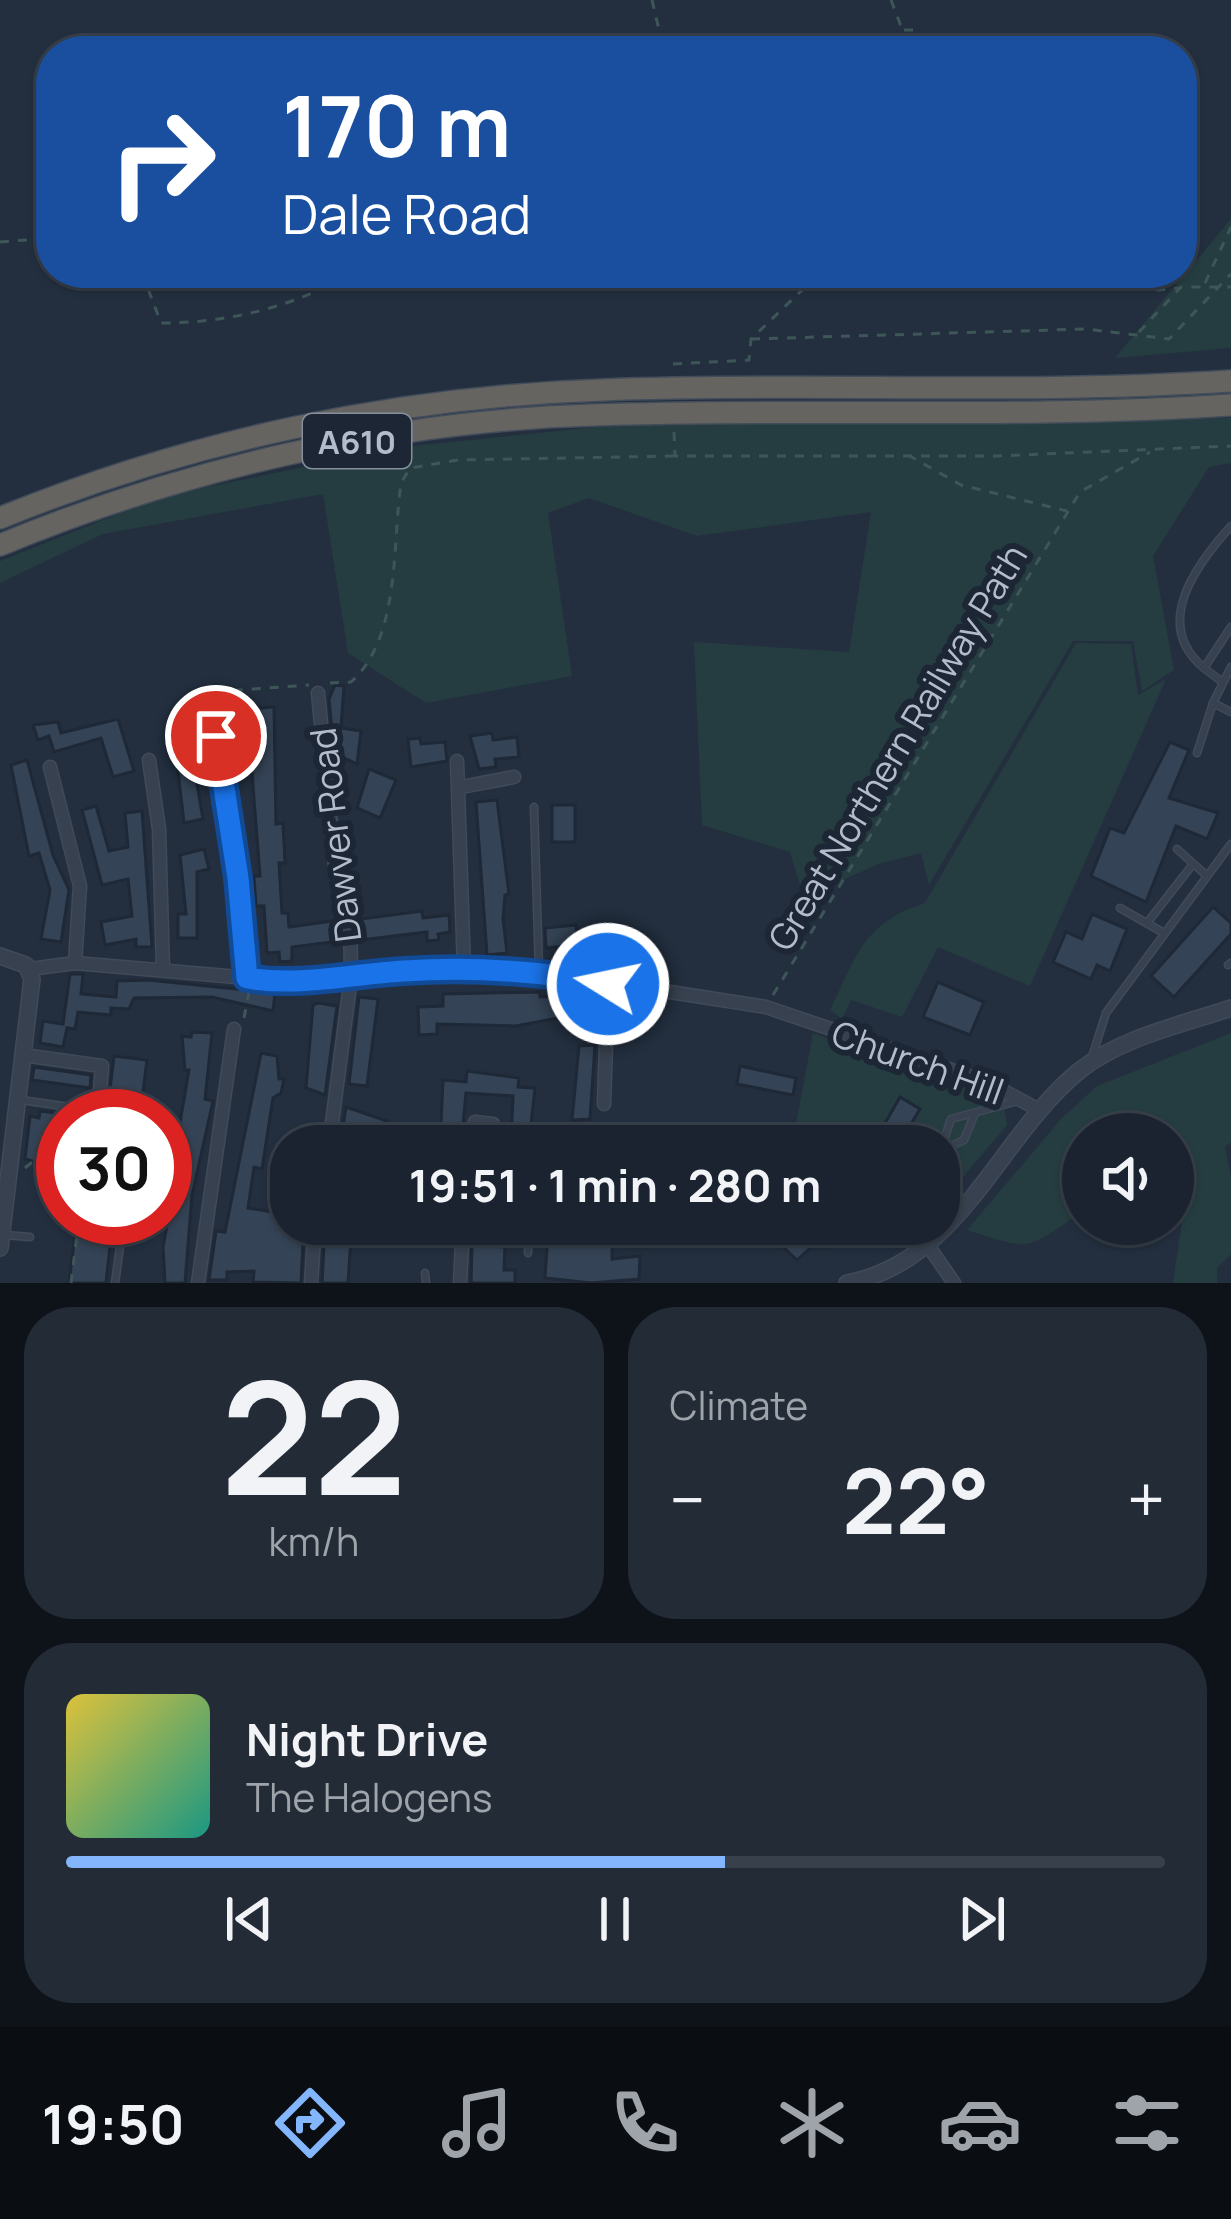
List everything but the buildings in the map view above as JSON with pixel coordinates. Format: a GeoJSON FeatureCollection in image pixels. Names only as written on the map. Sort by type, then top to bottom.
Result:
{"type":"FeatureCollection","features":[{"type":"Feature","properties":{"kind":"highway","name":"A610"},"geometry":{"type":"LineString","coordinates":[[0,518],[100,480],[236,440],[445,402],[603,389],[1231,381]]}},
{"type":"Feature","properties":{"kind":"highway","name":"A610"},"geometry":{"type":"LineString","coordinates":[[0,545],[181,482],[351,442],[498,422],[590,415],[1010,414],[1231,405]]}},
{"type":"Feature","properties":{"kind":"street","name":"Dawver Road"},"geometry":{"type":"LineString","coordinates":[[318,693],[335,866],[350,904],[350,977],[332,1125]]}},
{"type":"Feature","properties":{"kind":"street"},"geometry":{"type":"LineString","coordinates":[[216,736],[249,978]]}},
{"type":"Feature","properties":{"kind":"street"},"geometry":{"type":"LineString","coordinates":[[220,754],[239,751]]}},
{"type":"Feature","properties":{"kind":"street"},"geometry":{"type":"LineString","coordinates":[[149,760],[159,829],[163,969]]}},
{"type":"Feature","properties":{"kind":"street"},"geometry":{"type":"LineString","coordinates":[[457,761],[464,969]]}},
{"type":"Feature","properties":{"kind":"street"},"geometry":{"type":"LineString","coordinates":[[50,767],[80,886],[75,963]]}},
{"type":"Feature","properties":{"kind":"street"},"geometry":{"type":"LineString","coordinates":[[461,787],[514,777]]}},
{"type":"Feature","properties":{"kind":"street"},"geometry":{"type":"LineString","coordinates":[[56,784],[72,782]]}},
{"type":"Feature","properties":{"kind":"street"},"geometry":{"type":"LineString","coordinates":[[0,956],[30,970],[17,1100],[7,1129],[0,1248]]}},
{"type":"Feature","properties":{"kind":"street","name":"Church Hill"},"geometry":{"type":"LineString","coordinates":[[30,970],[75,963],[307,983],[464,969],[539,971],[766,1007],[988,1082],[1040,1111]]}},
{"type":"Feature","properties":{"kind":"street"},"geometry":{"type":"LineString","coordinates":[[604,1104],[608,984]]}},
{"type":"Feature","properties":{"kind":"street"},"geometry":{"type":"LineString","coordinates":[[960,1210],[1040,1111],[1090,1064],[1122,1046],[1231,1008]]}},
{"type":"Feature","properties":{"kind":"street"},"geometry":{"type":"LineString","coordinates":[[198,1283],[234,1029]]}},
{"type":"Feature","properties":{"kind":"street"},"geometry":{"type":"LineString","coordinates":[[23,1055],[102,1066],[100,1089]]}},
{"type":"Feature","properties":{"kind":"street"},"geometry":{"type":"LineString","coordinates":[[474,1125],[493,1124]]}},
{"type":"Feature","properties":{"kind":"street"},"geometry":{"type":"LineString","coordinates":[[311,1283],[314,1245]]}},
{"type":"Feature","properties":{"kind":"street"},"geometry":{"type":"LineString","coordinates":[[460,1283],[462,1245]]}},
{"type":"Feature","properties":{"kind":"street"},"geometry":{"type":"LineString","coordinates":[[847,1283],[886,1271],[925,1245]]}},
{"type":"Feature","properties":{"kind":"street"},"geometry":{"type":"LineString","coordinates":[[928,1245],[954,1283]]}},
{"type":"Feature","properties":{"kind":"lane"},"geometry":{"type":"LineString","coordinates":[[1221,681],[1186,654],[1177,629],[1184,595],[1231,526]]}},
{"type":"Feature","properties":{"kind":"lane"},"geometry":{"type":"LineString","coordinates":[[1204,668],[1231,627]]}},
{"type":"Feature","properties":{"kind":"lane"},"geometry":{"type":"LineString","coordinates":[[1197,753],[1221,681],[1231,667]]}},
{"type":"Feature","properties":{"kind":"lane"},"geometry":{"type":"LineString","coordinates":[[1213,703],[1231,712]]}},
{"type":"Feature","properties":{"kind":"lane"},"geometry":{"type":"LineString","coordinates":[[534,807],[539,971]]}},
{"type":"Feature","properties":{"kind":"lane"},"geometry":{"type":"LineString","coordinates":[[1090,1064],[1106,1012],[1231,844]]}},
{"type":"Feature","properties":{"kind":"lane"},"geometry":{"type":"LineString","coordinates":[[1177,849],[1207,876]]}},
{"type":"Feature","properties":{"kind":"lane"},"geometry":{"type":"LineString","coordinates":[[1147,923],[1193,864]]}},
{"type":"Feature","properties":{"kind":"lane"},"geometry":{"type":"LineString","coordinates":[[1120,908],[1164,933]]}},
{"type":"Feature","properties":{"kind":"lane"},"geometry":{"type":"LineString","coordinates":[[17,1100],[36,1103]]}},
{"type":"Feature","properties":{"kind":"lane"},"geometry":{"type":"LineString","coordinates":[[975,1113],[971,1130],[949,1147],[945,1127],[951,1119],[1020,1100]]}},
{"type":"Feature","properties":{"kind":"lane"},"geometry":{"type":"LineString","coordinates":[[2,1234],[31,1238]]}},
{"type":"Feature","properties":{"kind":"lane"},"geometry":{"type":"LineString","coordinates":[[116,1283],[121,1245]]}},
{"type":"Feature","properties":{"kind":"lane"},"geometry":{"type":"LineString","coordinates":[[528,1253],[529,1245]]}},
{"type":"Feature","properties":{"kind":"lane"},"geometry":{"type":"LineString","coordinates":[[425,1273],[425,1283]]}},
{"type":"Feature","properties":{"kind":"path"},"geometry":{"type":"LineString","coordinates":[[652,0],[660,36]]}},
{"type":"Feature","properties":{"kind":"path"},"geometry":{"type":"LineString","coordinates":[[891,0],[902,36]]}},
{"type":"Feature","properties":{"kind":"path"},"geometry":{"type":"LineString","coordinates":[[902,30],[921,36]]}},
{"type":"Feature","properties":{"kind":"path"},"geometry":{"type":"LineString","coordinates":[[1204,284],[1231,227]]}},
{"type":"Feature","properties":{"kind":"path"},"geometry":{"type":"LineString","coordinates":[[0,242],[36,239]]}},
{"type":"Feature","properties":{"kind":"path"},"geometry":{"type":"LineString","coordinates":[[751,339],[1028,330],[1169,339],[1231,274]]}},
{"type":"Feature","properties":{"kind":"path"},"geometry":{"type":"LineString","coordinates":[[1197,285],[1231,287]]}},
{"type":"Feature","properties":{"kind":"path"},"geometry":{"type":"LineString","coordinates":[[148,288],[161,322],[267,311],[318,288]]}},
{"type":"Feature","properties":{"kind":"path"},"geometry":{"type":"LineString","coordinates":[[673,364],[749,360],[751,339],[804,288]]}},
{"type":"Feature","properties":{"kind":"path"},"geometry":{"type":"LineString","coordinates":[[1136,335],[1180,288]]}},
{"type":"Feature","properties":{"kind":"path"},"geometry":{"type":"LineString","coordinates":[[674,432],[675,456]]}},
{"type":"Feature","properties":{"kind":"path"},"geometry":{"type":"LineString","coordinates":[[216,736],[210,737],[199,693],[351,682],[359,675],[384,615],[401,483],[410,468],[458,460],[1150,452],[1231,446]]}},
{"type":"Feature","properties":{"kind":"path","name":"Great Northern Railway Path"},"geometry":{"type":"LineString","coordinates":[[904,452],[961,485],[1069,512]]}},
{"type":"Feature","properties":{"kind":"path","name":"Great Northern Railway Path"},"geometry":{"type":"LineString","coordinates":[[766,1007],[1080,492],[1150,452]]}},
{"type":"Feature","properties":{"kind":"path"},"geometry":{"type":"LineString","coordinates":[[234,1029],[242,1027],[249,978]]}},
{"type":"Feature","properties":{"kind":"path"},"geometry":{"type":"LineString","coordinates":[[5,1175],[24,1184],[32,1162],[36,1163]]}},
{"type":"Feature","properties":{"kind":"path"},"geometry":{"type":"LineString","coordinates":[[71,1283],[76,1245]]}},
{"type":"Feature","properties":{"kind":"green space"},"geometry":{"type":"Polygon","coordinates":[[[1231,219],[1231,348],[1115,358],[1173,288],[1197,288],[1197,260],[1231,219]]]}},
{"type":"Feature","properties":{"kind":"green space"},"geometry":{"type":"Polygon","coordinates":[[[1231,418],[1231,463],[1209,467],[1153,556],[1174,670],[1142,691],[1133,641],[1073,641],[929,885],[921,853],[878,864],[804,898],[790,852],[702,825],[694,642],[849,652],[871,512],[697,536],[589,498],[548,513],[572,676],[426,703],[348,653],[323,494],[103,534],[0,583],[0,561],[163,496],[402,447],[635,423],[1231,418]]]}},
{"type":"Feature","properties":{"kind":"green space"},"geometry":{"type":"Polygon","coordinates":[[[1076,643],[1131,644],[1138,695],[1166,679],[1030,986],[938,947],[902,1017],[851,1000],[842,1019],[830,1010],[864,943],[888,921],[925,903],[1076,643]]]}},
{"type":"Feature","properties":{"kind":"green space"},"geometry":{"type":"Polygon","coordinates":[[[813,1033],[1003,1101],[1007,1125],[960,1180],[960,1125],[796,1125],[813,1033]]]}},
{"type":"Feature","properties":{"kind":"green space"},"geometry":{"type":"Polygon","coordinates":[[[1231,1033],[1231,1142],[1225,1147],[1231,1177],[1231,1254],[1217,1268],[1217,1283],[1173,1283],[1178,1245],[1194,1245],[1194,1113],[1068,1113],[1097,1086],[1231,1033]]]}},
{"type":"Feature","properties":{"kind":"green space"},"geometry":{"type":"Polygon","coordinates":[[[1061,1119],[1062,1225],[1038,1240],[1018,1244],[967,1230],[1061,1119]]]}},
{"type":"Feature","properties":{"kind":"route"},"geometry":{"type":"LineString","coordinates":[[216,736],[238,878],[247,978],[307,983],[403,971],[516,968],[608,984]]}}]}
